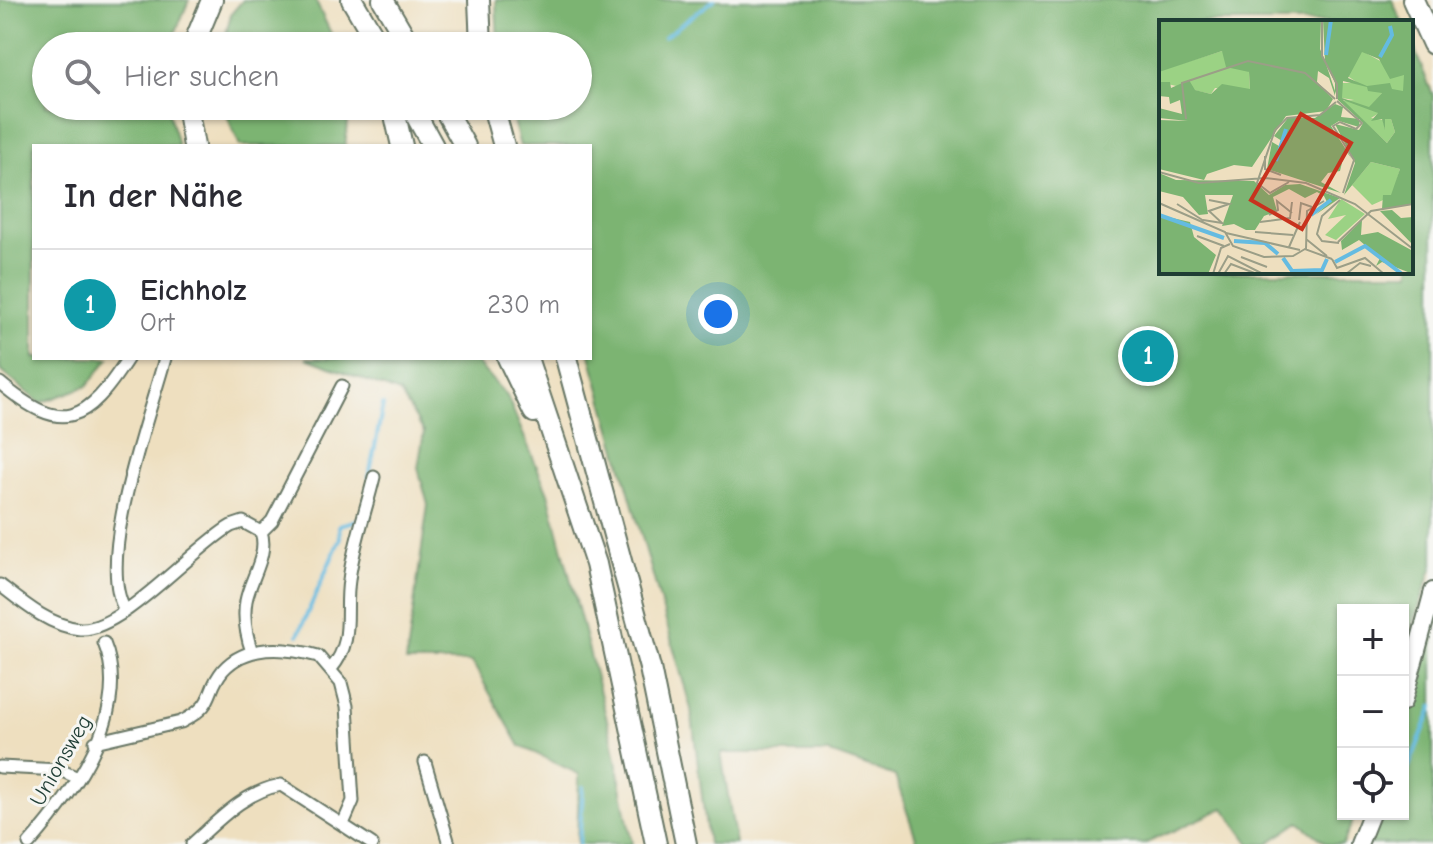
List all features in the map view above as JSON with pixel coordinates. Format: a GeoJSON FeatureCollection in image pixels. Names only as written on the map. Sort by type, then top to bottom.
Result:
{"type":"FeatureCollection","features":[{"type":"Feature","properties":{"kind":"highway"},"geometry":{"type":"LineString","coordinates":[[199,32],[212,0]]}},
{"type":"Feature","properties":{"kind":"highway"},"geometry":{"type":"LineString","coordinates":[[352,0],[371,32]]}},
{"type":"Feature","properties":{"kind":"highway"},"geometry":{"type":"LineString","coordinates":[[383,0],[402,32]]}},
{"type":"Feature","properties":{"kind":"highway"},"geometry":{"type":"LineString","coordinates":[[479,0],[480,32]]}},
{"type":"Feature","properties":{"kind":"highway"},"geometry":{"type":"LineString","coordinates":[[1413,0],[1433,44]]}},
{"type":"Feature","properties":{"kind":"highway"},"geometry":{"type":"LineString","coordinates":[[189,120],[194,144]]}},
{"type":"Feature","properties":{"kind":"highway"},"geometry":{"type":"LineString","coordinates":[[396,120],[402,144]]}},
{"type":"Feature","properties":{"kind":"highway"},"geometry":{"type":"LineString","coordinates":[[419,120],[432,144]]}},
{"type":"Feature","properties":{"kind":"highway"},"geometry":{"type":"LineString","coordinates":[[451,120],[464,144]]}},
{"type":"Feature","properties":{"kind":"highway"},"geometry":{"type":"LineString","coordinates":[[497,120],[503,144]]}},
{"type":"Feature","properties":{"kind":"highway"},"geometry":{"type":"LineString","coordinates":[[509,360],[581,513]]}},
{"type":"Feature","properties":{"kind":"highway"},"geometry":{"type":"LineString","coordinates":[[528,360],[596,564],[656,844]]}},
{"type":"Feature","properties":{"kind":"highway"},"geometry":{"type":"LineString","coordinates":[[558,360],[589,443]]}},
{"type":"Feature","properties":{"kind":"highway"},"geometry":{"type":"LineString","coordinates":[[567,360],[650,668],[686,844]]}},
{"type":"Feature","properties":{"kind":"main road"},"geometry":{"type":"LineString","coordinates":[[1409,680],[1433,591]]}},
{"type":"Feature","properties":{"kind":"main road"},"geometry":{"type":"LineString","coordinates":[[1359,844],[1369,820]]}},
{"type":"Feature","properties":{"kind":"street"},"geometry":{"type":"LineString","coordinates":[[0,383],[39,412],[72,414],[88,408],[104,395],[127,360]]}},
{"type":"Feature","properties":{"kind":"street"},"geometry":{"type":"LineString","coordinates":[[125,610],[117,597],[115,570],[120,534],[143,432],[164,360]]}},
{"type":"Feature","properties":{"kind":"street"},"geometry":{"type":"LineString","coordinates":[[261,532],[272,521],[342,386]]}},
{"type":"Feature","properties":{"kind":"street"},"geometry":{"type":"LineString","coordinates":[[331,669],[340,658],[347,639],[349,580],[374,477]]}},
{"type":"Feature","properties":{"kind":"street"},"geometry":{"type":"LineString","coordinates":[[0,585],[24,604],[70,627],[88,629],[125,610],[221,531],[243,522],[261,532],[264,545],[246,599],[244,620],[252,652]]}},
{"type":"Feature","properties":{"kind":"street","name":"Unionsweg"},"geometry":{"type":"LineString","coordinates":[[29,844],[60,808],[108,716],[110,687],[104,643]]}},
{"type":"Feature","properties":{"kind":"street"},"geometry":{"type":"LineString","coordinates":[[95,742],[181,722],[194,716],[205,707],[224,669],[252,652],[298,650],[318,656],[341,683],[347,706],[353,801],[343,824]]}},
{"type":"Feature","properties":{"kind":"street"},"geometry":{"type":"LineString","coordinates":[[425,762],[449,844]]}},
{"type":"Feature","properties":{"kind":"street"},"geometry":{"type":"LineString","coordinates":[[0,767],[60,770],[78,778]]}},
{"type":"Feature","properties":{"kind":"street"},"geometry":{"type":"LineString","coordinates":[[192,844],[244,799],[264,788],[281,785],[372,844]]}},
{"type":"Feature","properties":{"kind":"green space"},"geometry":{"type":"Polygon","coordinates":[[[0,0],[189,0],[176,32],[32,32],[32,120],[171,120],[177,144],[32,144],[32,360],[107,360],[87,386],[40,403],[0,370],[0,0]]]}},
{"type":"Feature","properties":{"kind":"green space"},"geometry":{"type":"Polygon","coordinates":[[[243,0],[315,0],[330,32],[226,32],[231,14],[243,0]]]}},
{"type":"Feature","properties":{"kind":"green space"},"geometry":{"type":"Polygon","coordinates":[[[496,0],[1392,0],[1401,20],[1159,20],[1159,274],[1413,274],[1413,46],[1433,95],[1433,565],[1409,638],[1409,604],[1337,604],[1337,820],[1353,820],[1343,844],[1327,844],[1299,822],[1267,844],[1250,844],[1224,808],[1144,844],[918,844],[895,776],[830,753],[721,753],[736,844],[708,844],[691,709],[591,360],[592,144],[519,144],[513,120],[592,120],[592,32],[497,32],[496,0]]]}},
{"type":"Feature","properties":{"kind":"green space"},"geometry":{"type":"Polygon","coordinates":[[[229,120],[348,120],[345,144],[239,144],[229,120]]]}},
{"type":"Feature","properties":{"kind":"green space"},"geometry":{"type":"Polygon","coordinates":[[[311,360],[474,360],[507,396],[548,493],[612,739],[632,844],[577,844],[579,774],[520,746],[472,662],[406,662],[428,505],[418,468],[424,432],[400,393],[311,360]]]}},
{"type":"Feature","properties":{"kind":"green space"},"geometry":{"type":"Polygon","coordinates":[[[1433,632],[1433,844],[1367,844],[1377,820],[1409,820],[1409,716],[1433,632]]]}},
{"type":"Feature","properties":{"kind":"waterway"},"geometry":{"type":"LineString","coordinates":[[664,37],[714,0]]}},
{"type":"Feature","properties":{"kind":"waterway"},"geometry":{"type":"LineString","coordinates":[[369,477],[383,405]]}},
{"type":"Feature","properties":{"kind":"waterway"},"geometry":{"type":"LineString","coordinates":[[298,635],[340,539],[339,525],[358,520]]}},
{"type":"Feature","properties":{"kind":"waterway"},"geometry":{"type":"LineString","coordinates":[[1409,766],[1433,706]]}},
{"type":"Feature","properties":{"kind":"waterway"},"geometry":{"type":"LineString","coordinates":[[579,844],[583,787]]}},
{"type":"Feature","properties":{"kind":"place","name":"Eichholz"},"geometry":{"type":"Point","coordinates":[1148,356]}}]}
